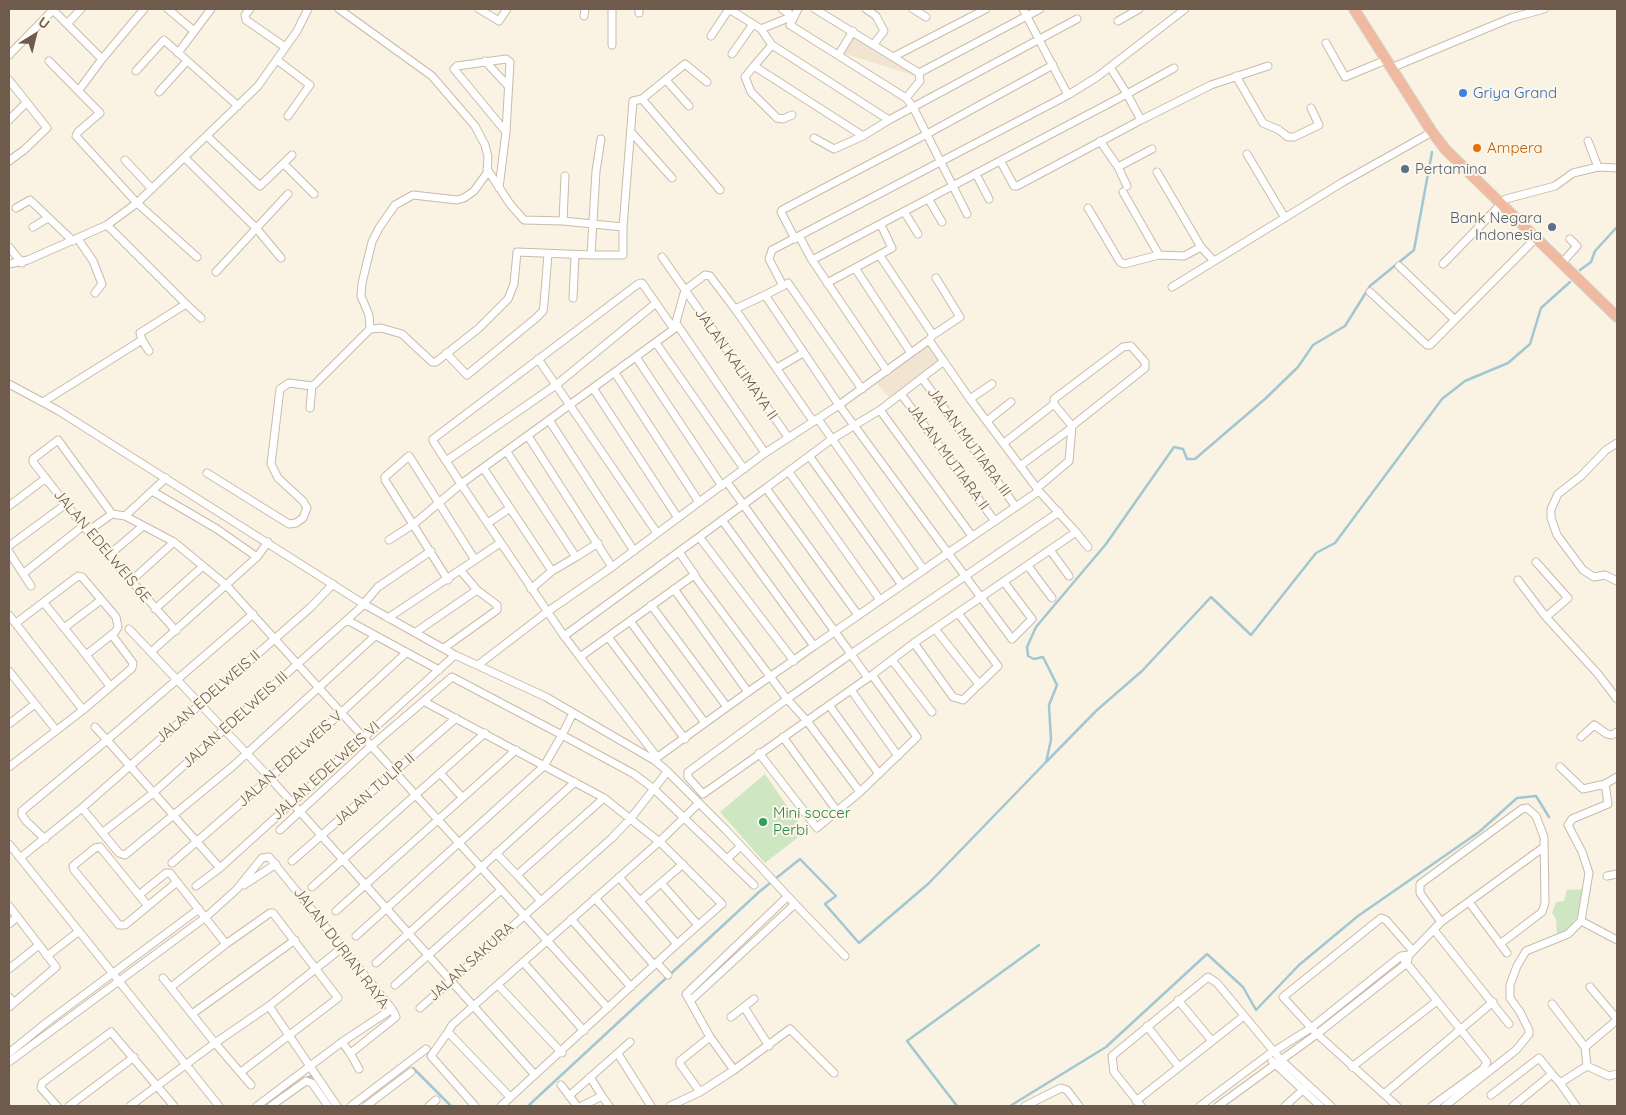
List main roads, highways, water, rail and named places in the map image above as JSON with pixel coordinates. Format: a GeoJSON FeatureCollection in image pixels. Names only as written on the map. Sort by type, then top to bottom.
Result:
{"type":"FeatureCollection","features":[{"type":"Feature","properties":{"kind":"highway"},"geometry":{"type":"LineString","coordinates":[[1354,9],[1432,132],[1456,162],[1617,317]]}},
{"type":"Feature","properties":{"kind":"waterway"},"geometry":{"type":"LineString","coordinates":[[528,1106],[759,892],[800,859],[836,896],[825,904],[859,943],[928,884],[1046,762],[1051,740],[1049,705],[1057,685],[1043,657],[1034,659],[1028,656],[1027,647],[1036,627],[1106,544],[1174,447],[1183,449],[1187,459],[1195,459],[1265,399],[1298,367],[1313,345],[1345,326],[1370,286],[1414,250],[1432,152]]}},
{"type":"Feature","properties":{"kind":"waterway"},"geometry":{"type":"LineString","coordinates":[[1580,270],[1591,262],[1595,251],[1617,227]]}},
{"type":"Feature","properties":{"kind":"waterway"},"geometry":{"type":"LineString","coordinates":[[1047,761],[1097,710],[1142,671],[1211,597],[1251,635],[1316,553],[1335,543],[1442,399],[1465,381],[1508,363],[1530,344],[1541,308],[1570,282]]}},
{"type":"Feature","properties":{"kind":"waterway"},"geometry":{"type":"LineString","coordinates":[[1010,1106],[1106,1047],[1207,954],[1243,987],[1256,1010],[1299,965],[1358,916],[1479,832],[1517,798],[1536,796],[1549,817]]}},
{"type":"Feature","properties":{"kind":"waterway"},"geometry":{"type":"LineString","coordinates":[[957,1106],[907,1041],[1039,945]]}},
{"type":"Feature","properties":{"kind":"waterway"},"geometry":{"type":"LineString","coordinates":[[391,1083],[413,1068],[451,1106]]}},
{"type":"Feature","properties":{"kind":"waterway"},"geometry":{"type":"LineString","coordinates":[[304,1079],[312,1076],[332,1106]]}},
{"type":"Feature","properties":{"kind":"waterway"},"geometry":{"type":"LineString","coordinates":[[264,1106],[291,1088]]}},
{"type":"Feature","properties":{"kind":"place","name":"Griya Grand"},"geometry":{"type":"Point","coordinates":[1463,93]}},
{"type":"Feature","properties":{"kind":"place","name":"Ampera"},"geometry":{"type":"Point","coordinates":[1477,148]}},
{"type":"Feature","properties":{"kind":"place","name":"Pertamina"},"geometry":{"type":"Point","coordinates":[1405,169]}},
{"type":"Feature","properties":{"kind":"place","name":"Bank Negara Indonesia"},"geometry":{"type":"Point","coordinates":[1552,227]}},
{"type":"Feature","properties":{"kind":"place","name":"Mini soccer Perbi"},"geometry":{"type":"Point","coordinates":[763,822]}}]}
